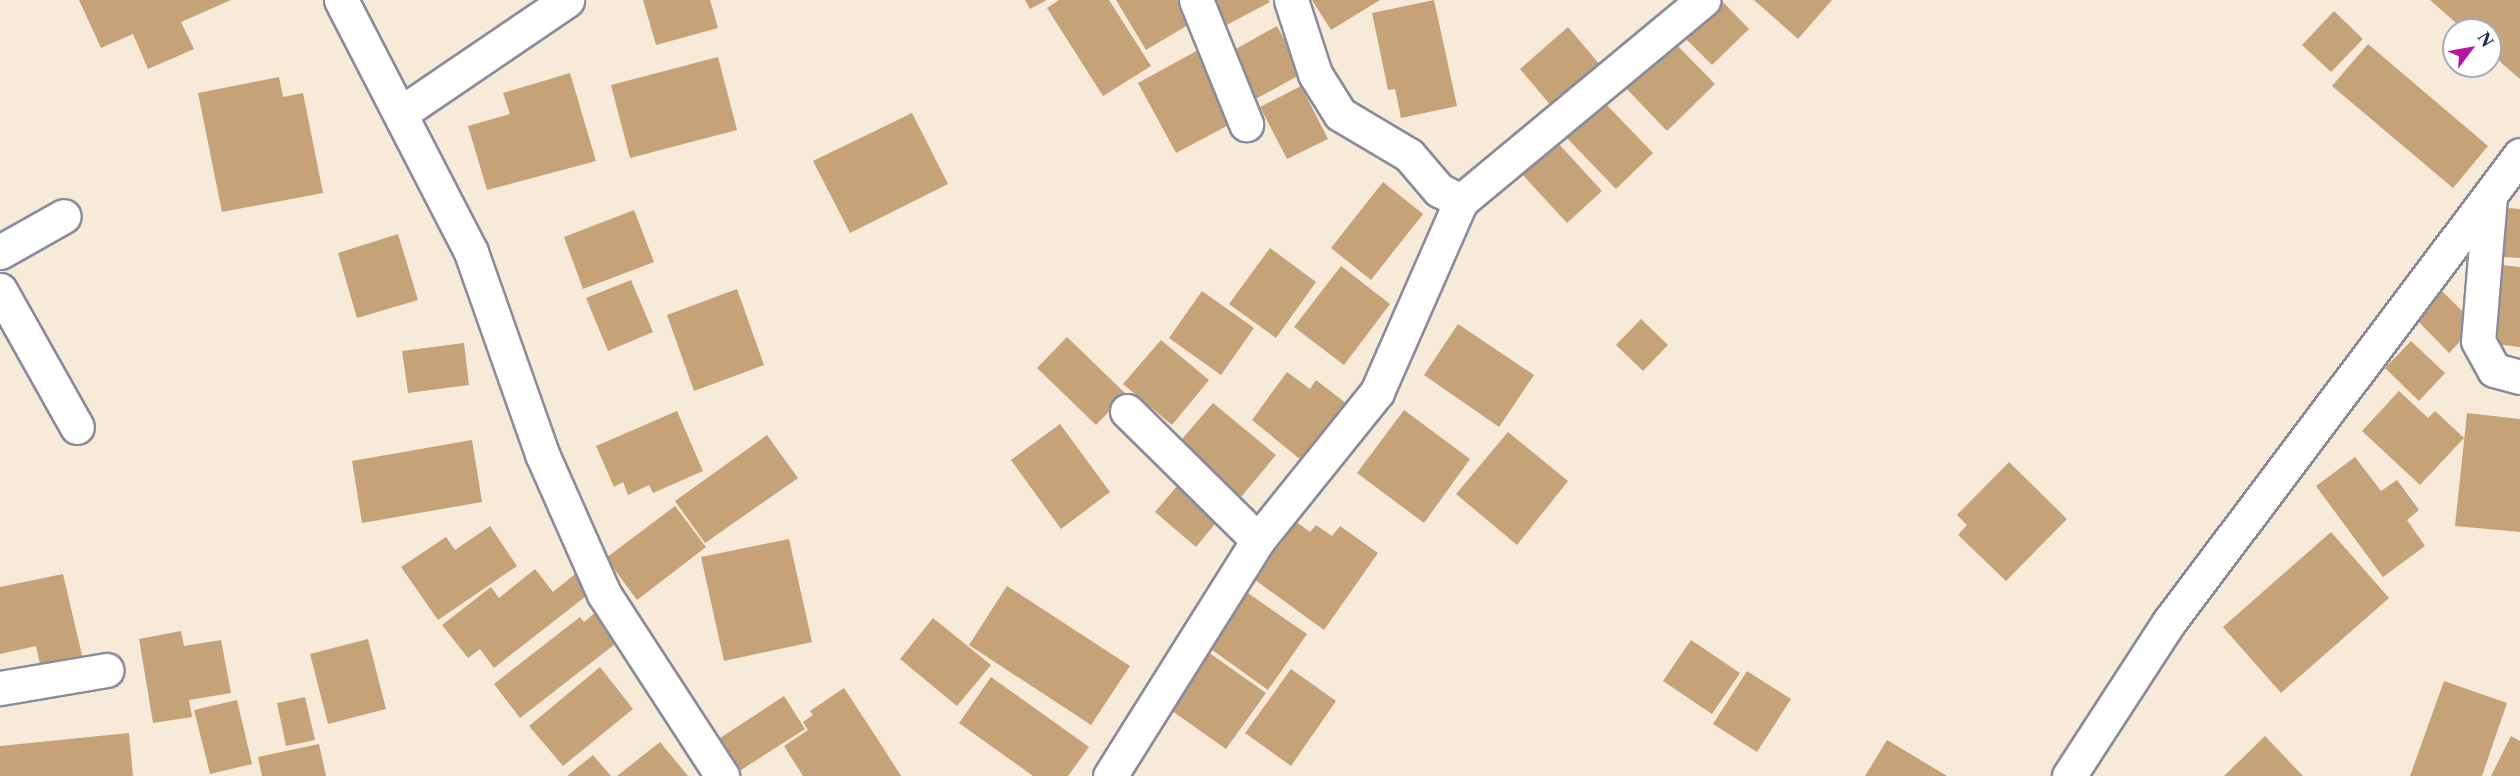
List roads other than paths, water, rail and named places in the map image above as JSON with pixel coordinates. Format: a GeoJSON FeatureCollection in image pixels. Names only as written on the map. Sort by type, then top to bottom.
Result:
{"type":"FeatureCollection","features":[{"type":"Feature","properties":{"kind":"street"},"geometry":{"type":"LineString","coordinates":[[342,0],[471,252],[542,454],[604,594],[722,776]]}},
{"type":"Feature","properties":{"kind":"street"},"geometry":{"type":"LineString","coordinates":[[401,114],[567,0]]}},
{"type":"Feature","properties":{"kind":"street"},"geometry":{"type":"LineString","coordinates":[[1196,0],[1246,124]]}},
{"type":"Feature","properties":{"kind":"street"},"geometry":{"type":"LineString","coordinates":[[1291,0],[1315,74],[1340,114],[1409,155],[1439,190],[1461,201]]}},
{"type":"Feature","properties":{"kind":"street"},"geometry":{"type":"LineString","coordinates":[[1110,776],[1258,540],[1377,392],[1461,201],[1703,0]]}},
{"type":"Feature","properties":{"kind":"street"},"geometry":{"type":"LineString","coordinates":[[2069,776],[2169,622],[2520,155]]}},
{"type":"Feature","properties":{"kind":"street"},"geometry":{"type":"LineString","coordinates":[[2490,196],[2478,341],[2494,370],[2520,377]]}},
{"type":"Feature","properties":{"kind":"street"},"geometry":{"type":"LineString","coordinates":[[0,252],[64,216]]}},
{"type":"Feature","properties":{"kind":"street"},"geometry":{"type":"LineString","coordinates":[[0,290],[77,427]]}},
{"type":"Feature","properties":{"kind":"street"},"geometry":{"type":"LineString","coordinates":[[1127,411],[1258,540]]}},
{"type":"Feature","properties":{"kind":"street"},"geometry":{"type":"LineString","coordinates":[[0,688],[106,670]]}}]}
